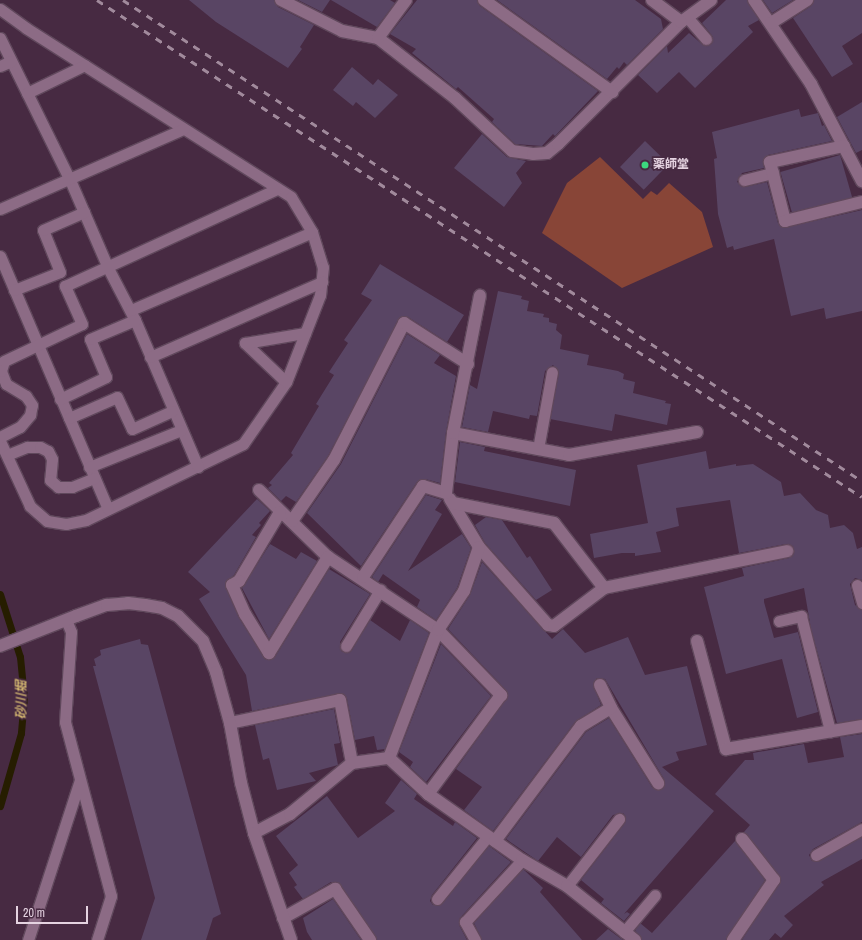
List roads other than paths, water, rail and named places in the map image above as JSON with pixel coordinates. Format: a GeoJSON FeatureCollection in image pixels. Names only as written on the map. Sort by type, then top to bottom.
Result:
{"type":"FeatureCollection","features":[{"type":"Feature","properties":{"kind":"street"},"geometry":{"type":"LineString","coordinates":[[378,38],[406,0]]}},
{"type":"Feature","properties":{"kind":"street"},"geometry":{"type":"LineString","coordinates":[[484,0],[612,92]]}},
{"type":"Feature","properties":{"kind":"street"},"geometry":{"type":"LineString","coordinates":[[652,0],[684,20]]}},
{"type":"Feature","properties":{"kind":"street"},"geometry":{"type":"LineString","coordinates":[[286,2],[342,31],[378,38],[455,98],[512,151],[546,153],[612,92],[684,20],[711,0]]}},
{"type":"Feature","properties":{"kind":"street"},"geometry":{"type":"LineString","coordinates":[[754,0],[811,84],[862,179]]}},
{"type":"Feature","properties":{"kind":"street"},"geometry":{"type":"LineString","coordinates":[[771,23],[806,0]]}},
{"type":"Feature","properties":{"kind":"street"},"geometry":{"type":"LineString","coordinates":[[844,146],[770,162],[785,221],[862,202]]}},
{"type":"Feature","properties":{"kind":"street"},"geometry":{"type":"LineString","coordinates":[[480,296],[468,364],[453,433],[449,498],[479,547],[548,625],[554,626],[604,588],[787,551]]}},
{"type":"Feature","properties":{"kind":"street"},"geometry":{"type":"LineString","coordinates":[[292,520],[334,460],[404,324],[468,364]]}},
{"type":"Feature","properties":{"kind":"street"},"geometry":{"type":"LineString","coordinates":[[453,433],[569,455],[697,432]]}},
{"type":"Feature","properties":{"kind":"street"},"geometry":{"type":"LineString","coordinates":[[363,578],[423,486],[449,498],[554,523],[604,588]]}},
{"type":"Feature","properties":{"kind":"street"},"geometry":{"type":"LineString","coordinates":[[259,490],[280,512],[292,520],[328,557],[363,578],[438,630],[501,695],[428,794]]}},
{"type":"Feature","properties":{"kind":"street"},"geometry":{"type":"LineString","coordinates":[[280,512],[239,581],[232,585],[245,614],[269,653],[328,557]]}},
{"type":"Feature","properties":{"kind":"street"},"geometry":{"type":"LineString","coordinates":[[389,758],[438,630],[464,591],[479,547]]}},
{"type":"Feature","properties":{"kind":"street"},"geometry":{"type":"LineString","coordinates":[[0,646],[107,605],[128,603],[162,608],[178,616],[194,629],[210,654],[230,723],[241,783],[254,833],[291,940]]}},
{"type":"Feature","properties":{"kind":"street"},"geometry":{"type":"LineString","coordinates":[[698,641],[726,749],[862,726]]}},
{"type":"Feature","properties":{"kind":"street"},"geometry":{"type":"LineString","coordinates":[[600,685],[611,708],[658,783]]}},
{"type":"Feature","properties":{"kind":"street"},"geometry":{"type":"LineString","coordinates":[[230,723],[340,700],[352,763]]}},
{"type":"Feature","properties":{"kind":"street"},"geometry":{"type":"LineString","coordinates":[[491,839],[581,726],[611,708]]}},
{"type":"Feature","properties":{"kind":"street"},"geometry":{"type":"LineString","coordinates":[[254,833],[290,814],[352,763],[389,758]]}},
{"type":"Feature","properties":{"kind":"street"},"geometry":{"type":"LineString","coordinates":[[389,758],[428,794],[522,860],[567,886],[635,940]]}},
{"type":"Feature","properties":{"kind":"street"},"geometry":{"type":"LineString","coordinates":[[733,940],[774,880],[742,839]]}},
{"type":"Feature","properties":{"kind":"street"},"geometry":{"type":"LineString","coordinates":[[283,918],[335,890],[370,940]]}},
{"type":"Feature","properties":{"kind":"lane"},"geometry":{"type":"LineString","coordinates":[[0,9],[183,130],[291,197],[312,232],[323,266],[320,295],[286,382],[243,444],[86,520],[66,524],[47,520],[30,506],[0,441]]}},
{"type":"Feature","properties":{"kind":"lane"},"geometry":{"type":"LineString","coordinates":[[684,20],[706,40]]}},
{"type":"Feature","properties":{"kind":"lane"},"geometry":{"type":"LineString","coordinates":[[0,38],[70,180],[108,268],[133,315],[172,411],[198,467]]}},
{"type":"Feature","properties":{"kind":"lane"},"geometry":{"type":"LineString","coordinates":[[0,66],[12,61]]}},
{"type":"Feature","properties":{"kind":"lane"},"geometry":{"type":"LineString","coordinates":[[27,93],[85,65]]}},
{"type":"Feature","properties":{"kind":"lane"},"geometry":{"type":"LineString","coordinates":[[0,209],[183,130]]}},
{"type":"Feature","properties":{"kind":"lane"},"geometry":{"type":"LineString","coordinates":[[744,180],[773,173]]}},
{"type":"Feature","properties":{"kind":"lane"},"geometry":{"type":"LineString","coordinates":[[0,437],[20,427],[30,415],[32,405],[26,396],[6,384],[1,372],[4,361],[82,324],[64,286],[108,268],[277,188]]}},
{"type":"Feature","properties":{"kind":"lane"},"geometry":{"type":"LineString","coordinates":[[14,290],[60,272],[43,230],[84,212]]}},
{"type":"Feature","properties":{"kind":"lane"},"geometry":{"type":"LineString","coordinates":[[60,399],[106,377],[90,339],[133,315],[312,232]]}},
{"type":"Feature","properties":{"kind":"lane"},"geometry":{"type":"LineString","coordinates":[[0,256],[3,270],[14,290],[108,509]]}},
{"type":"Feature","properties":{"kind":"lane"},"geometry":{"type":"LineString","coordinates":[[150,357],[322,282]]}},
{"type":"Feature","properties":{"kind":"lane"},"geometry":{"type":"LineString","coordinates":[[286,382],[245,343],[305,333]]}},
{"type":"Feature","properties":{"kind":"lane"},"geometry":{"type":"LineString","coordinates":[[538,449],[552,372]]}},
{"type":"Feature","properties":{"kind":"lane"},"geometry":{"type":"LineString","coordinates":[[69,418],[117,397],[132,429],[172,411]]}},
{"type":"Feature","properties":{"kind":"lane"},"geometry":{"type":"LineString","coordinates":[[89,467],[181,430]]}},
{"type":"Feature","properties":{"kind":"lane"},"geometry":{"type":"LineString","coordinates":[[7,456],[27,447],[40,447],[48,451],[52,459],[50,480],[58,488],[72,487],[94,478]]}},
{"type":"Feature","properties":{"kind":"lane"},"geometry":{"type":"LineString","coordinates":[[857,585],[862,602]]}},
{"type":"Feature","properties":{"kind":"lane"},"geometry":{"type":"LineString","coordinates":[[346,646],[380,590]]}},
{"type":"Feature","properties":{"kind":"lane"},"geometry":{"type":"LineString","coordinates":[[779,622],[801,616],[830,731]]}},
{"type":"Feature","properties":{"kind":"lane"},"geometry":{"type":"LineString","coordinates":[[71,618],[65,722],[110,896],[97,940]]}},
{"type":"Feature","properties":{"kind":"lane"},"geometry":{"type":"LineString","coordinates":[[28,940],[80,780]]}},
{"type":"Feature","properties":{"kind":"lane"},"geometry":{"type":"LineString","coordinates":[[567,886],[619,819]]}},
{"type":"Feature","properties":{"kind":"lane"},"geometry":{"type":"LineString","coordinates":[[816,855],[862,829]]}},
{"type":"Feature","properties":{"kind":"lane"},"geometry":{"type":"LineString","coordinates":[[437,899],[491,839]]}},
{"type":"Feature","properties":{"kind":"lane"},"geometry":{"type":"LineString","coordinates":[[476,940],[465,922],[522,860]]}},
{"type":"Feature","properties":{"kind":"lane"},"geometry":{"type":"LineString","coordinates":[[624,932],[655,895]]}},
{"type":"Feature","properties":{"kind":"waterway","name":"砂川堀"},"geometry":{"type":"LineString","coordinates":[[0,594],[20,657],[24,698],[21,733],[0,806]]}},
{"type":"Feature","properties":{"kind":"railway"},"geometry":{"type":"LineString","coordinates":[[97,0],[862,497]]}},
{"type":"Feature","properties":{"kind":"railway"},"geometry":{"type":"LineString","coordinates":[[123,0],[862,481]]}},
{"type":"Feature","properties":{"kind":"place","name":"薬師堂"},"geometry":{"type":"Point","coordinates":[645,165]}}]}
